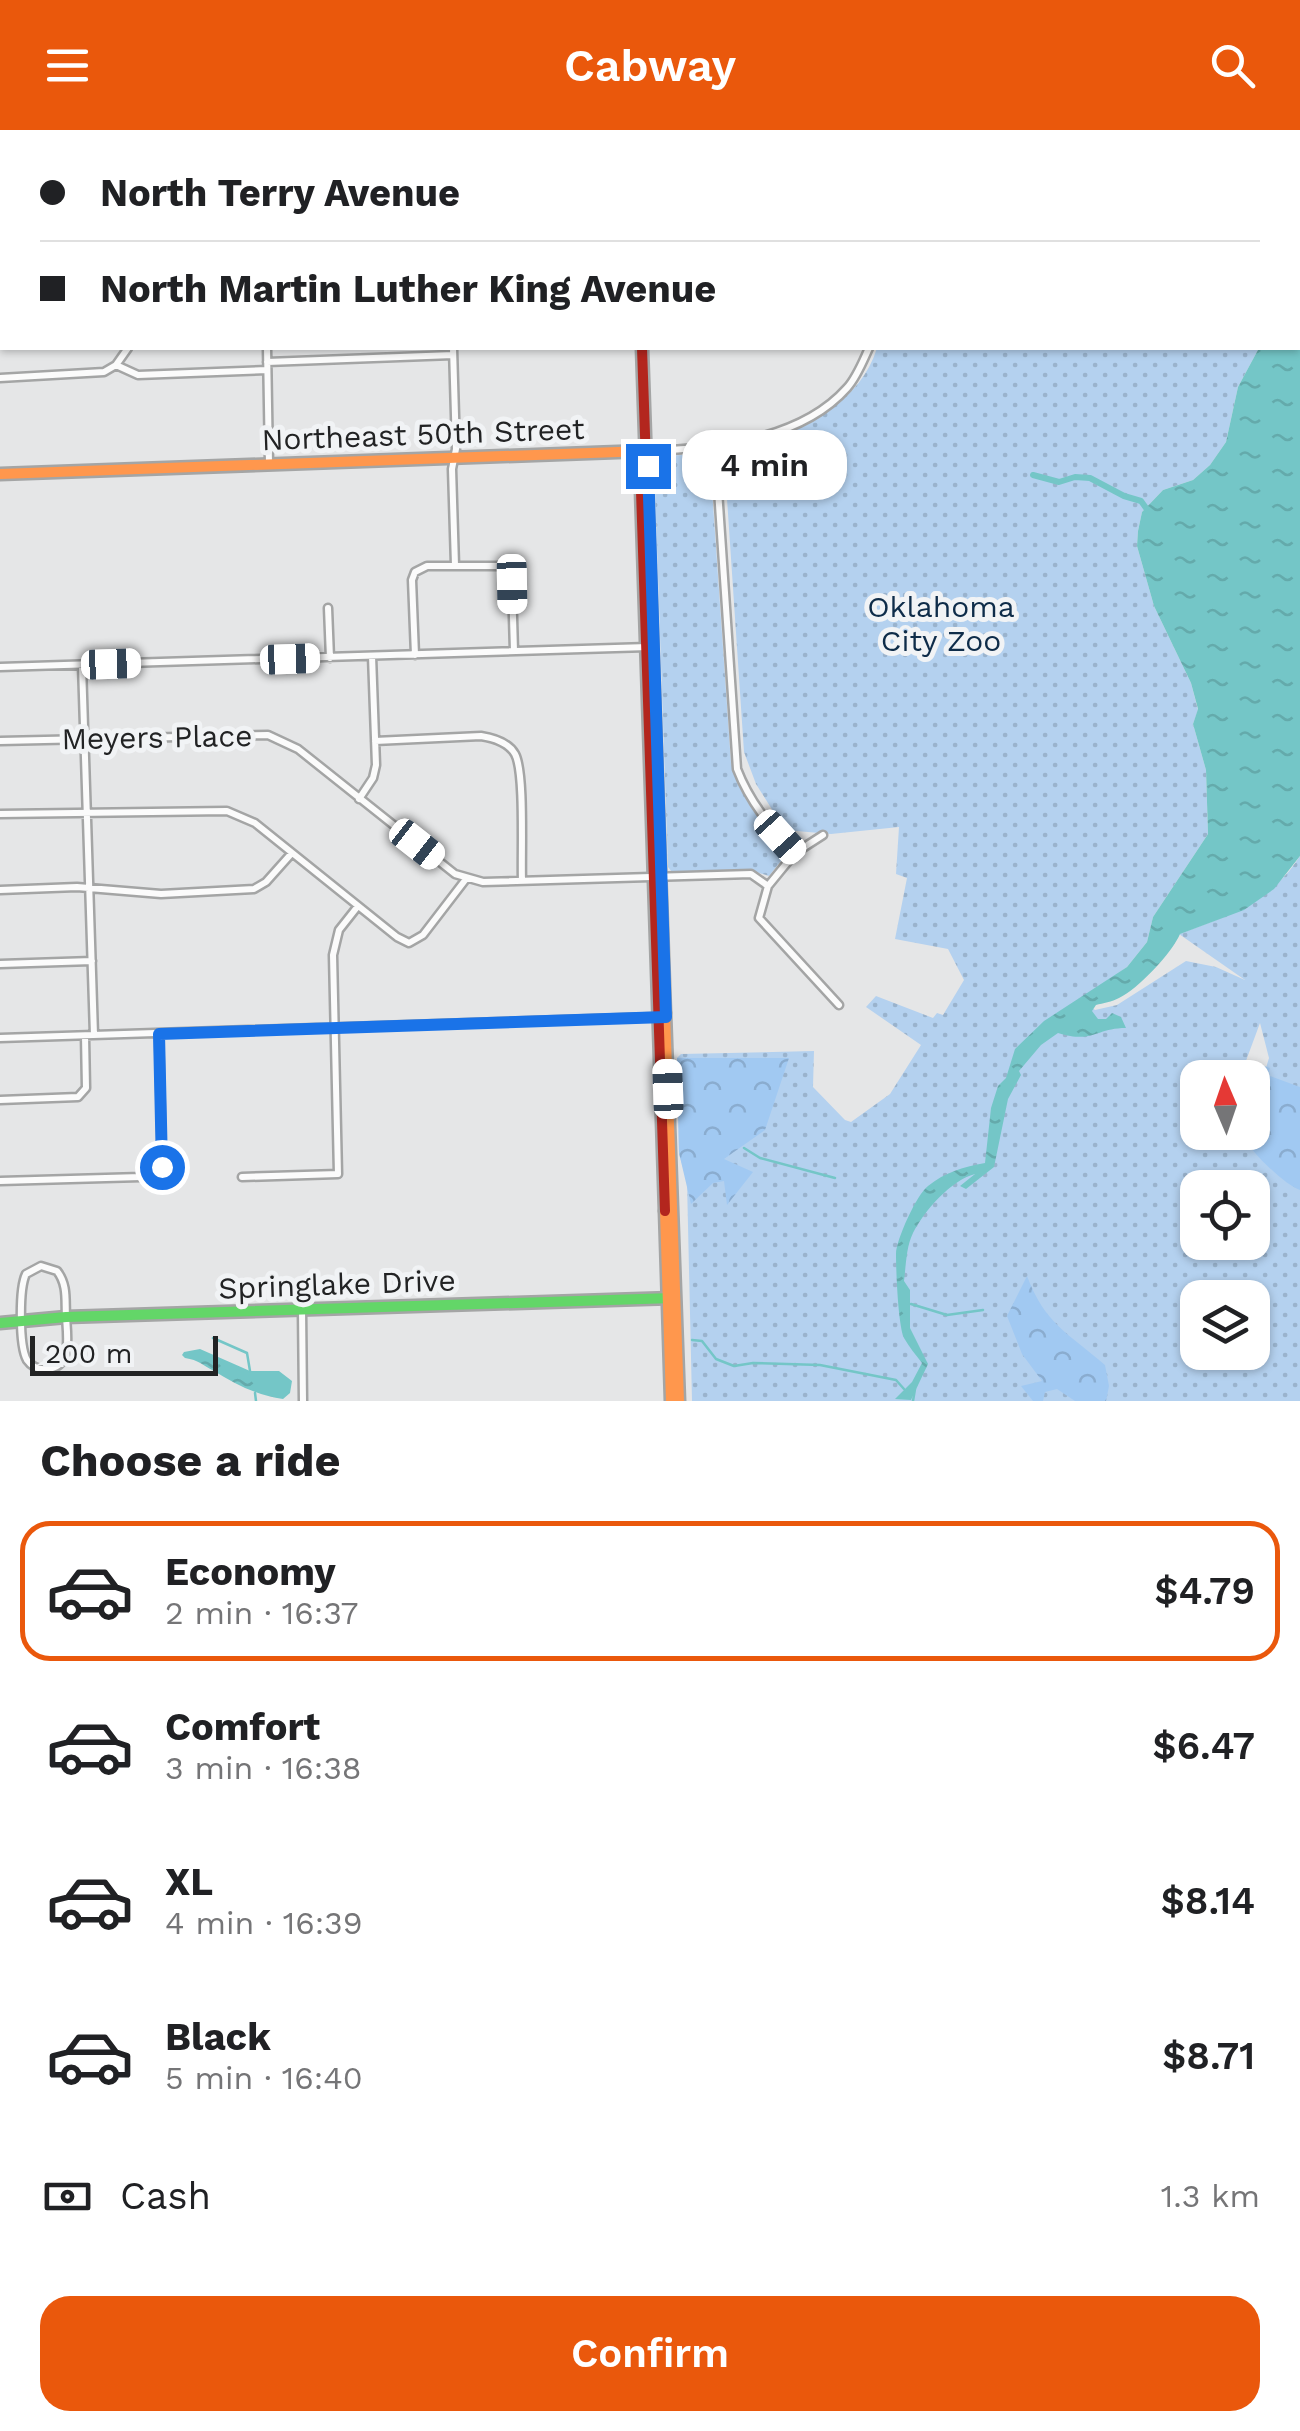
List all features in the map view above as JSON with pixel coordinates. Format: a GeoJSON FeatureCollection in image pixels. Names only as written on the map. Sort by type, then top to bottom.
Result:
{"type":"FeatureCollection","features":[{"type":"Feature","properties":{"kind":"street"},"geometry":{"type":"LineString","coordinates":[[209,130],[224,130]]}},
{"type":"Feature","properties":{"kind":"street"},"geometry":{"type":"LineString","coordinates":[[0,378],[104,372],[126,350]]}},
{"type":"Feature","properties":{"kind":"street"},"geometry":{"type":"LineString","coordinates":[[266,350],[270,464]]}},
{"type":"Feature","properties":{"kind":"street"},"geometry":{"type":"LineString","coordinates":[[642,350],[661,1017],[679,1401]]}},
{"type":"Feature","properties":{"kind":"street","name":"Northeast 50th Street"},"geometry":{"type":"LineString","coordinates":[[0,474],[644,452],[715,446],[806,420],[851,385],[868,350]]}},
{"type":"Feature","properties":{"kind":"street"},"geometry":{"type":"LineString","coordinates":[[116,364],[138,375],[453,351],[455,565]]}},
{"type":"Feature","properties":{"kind":"street"},"geometry":{"type":"LineString","coordinates":[[715,446],[737,769],[746,792],[795,854]]}},
{"type":"Feature","properties":{"kind":"street"},"geometry":{"type":"LineString","coordinates":[[415,655],[415,572],[427,566],[455,565],[500,564],[507,568],[512,584],[514,652]]}},
{"type":"Feature","properties":{"kind":"street"},"geometry":{"type":"LineString","coordinates":[[328,608],[330,658]]}},
{"type":"Feature","properties":{"kind":"street"},"geometry":{"type":"LineString","coordinates":[[0,667],[651,647]]}},
{"type":"Feature","properties":{"kind":"street"},"geometry":{"type":"LineString","coordinates":[[359,799],[375,772],[372,656]]}},
{"type":"Feature","properties":{"kind":"street"},"geometry":{"type":"LineString","coordinates":[[0,1100],[78,1096],[86,1088],[92,961],[82,665]]}},
{"type":"Feature","properties":{"kind":"street","name":"Meyers Place"},"geometry":{"type":"LineString","coordinates":[[0,740],[268,734],[298,749],[466,879]]}},
{"type":"Feature","properties":{"kind":"street"},"geometry":{"type":"LineString","coordinates":[[375,741],[481,736],[496,739],[511,749],[518,768],[522,880]]}},
{"type":"Feature","properties":{"kind":"street"},"geometry":{"type":"LineString","coordinates":[[0,814],[227,811],[255,823],[396,938],[414,942],[466,879],[741,873],[764,880],[768,886]]}},
{"type":"Feature","properties":{"kind":"street"},"geometry":{"type":"LineString","coordinates":[[822,835],[795,854],[768,886],[759,918],[839,1005]]}},
{"type":"Feature","properties":{"kind":"street"},"geometry":{"type":"LineString","coordinates":[[0,890],[89,888],[161,894],[254,889],[266,882],[290,854]]}},
{"type":"Feature","properties":{"kind":"street"},"geometry":{"type":"LineString","coordinates":[[242,1178],[338,1174],[336,937],[358,906]]}},
{"type":"Feature","properties":{"kind":"street"},"geometry":{"type":"LineString","coordinates":[[0,964],[92,961]]}},
{"type":"Feature","properties":{"kind":"street"},"geometry":{"type":"LineString","coordinates":[[0,1038],[661,1017]]}},
{"type":"Feature","properties":{"kind":"street"},"geometry":{"type":"LineString","coordinates":[[0,1181],[156,1174],[162,1167],[159,1034]]}},
{"type":"Feature","properties":{"kind":"street"},"geometry":{"type":"LineString","coordinates":[[50,1267],[62,1278],[66,1317],[67,1345],[64,1360],[58,1366],[44,1370],[26,1358],[22,1320],[22,1282],[33,1268],[50,1267]]}},
{"type":"Feature","properties":{"kind":"street"},"geometry":{"type":"LineString","coordinates":[[671,1401],[672,1298]]}},
{"type":"Feature","properties":{"kind":"street","name":"Springlake Drive"},"geometry":{"type":"LineString","coordinates":[[0,1323],[66,1317],[672,1298]]}},
{"type":"Feature","properties":{"kind":"street"},"geometry":{"type":"LineString","coordinates":[[302,1310],[303,1401]]}},
{"type":"Feature","properties":{"kind":"green space","name":"Oklahoma City Zoo"},"geometry":{"type":"Polygon","coordinates":[[[876,350],[1258,350],[1238,387],[1226,442],[1210,465],[1193,480],[1163,490],[1142,512],[1138,531],[1137,546],[1154,606],[1191,683],[1198,710],[1193,724],[1206,770],[1208,834],[1153,917],[1147,942],[1127,967],[1081,999],[1095,1010],[1117,1005],[1186,961],[1216,967],[1245,980],[1179,934],[1247,906],[1276,885],[1300,856],[1300,1401],[692,1401],[687,1182],[679,1153],[677,1058],[681,1054],[814,1051],[813,1087],[851,1122],[890,1094],[921,1045],[866,1007],[876,996],[933,1018],[937,1013],[943,1015],[964,980],[948,949],[895,939],[907,878],[896,874],[899,827],[831,834],[785,830],[756,784],[744,752],[724,454],[793,428],[835,406],[867,371],[876,350]]]}},
{"type":"Feature","properties":{"kind":"green space"},"geometry":{"type":"Polygon","coordinates":[[[702,454],[710,461],[731,763],[755,811],[788,852],[769,876],[747,869],[672,872],[668,867],[654,461],[663,456],[702,454]]]}},
{"type":"Feature","properties":{"kind":"green space"},"geometry":{"type":"Polygon","coordinates":[[[677,1058],[789,1058],[765,1130],[724,1159],[753,1172],[727,1205],[724,1181],[713,1183],[691,1204],[679,1153],[677,1058]]]}},
{"type":"Feature","properties":{"kind":"green space"},"geometry":{"type":"Polygon","coordinates":[[[1270,1076],[1300,1087],[1300,1190],[1252,1150],[1270,1150],[1270,1076]]]}},
{"type":"Feature","properties":{"kind":"green space"},"geometry":{"type":"Polygon","coordinates":[[[1027,1276],[1050,1317],[1105,1365],[1109,1386],[1106,1401],[1075,1401],[1057,1389],[1045,1392],[1043,1401],[1033,1401],[1021,1386],[1042,1381],[1022,1354],[1007,1316],[1027,1276]]]}},
{"type":"Feature","properties":{"kind":"water"},"geometry":{"type":"Polygon","coordinates":[[[1258,350],[1300,350],[1300,856],[1274,889],[1244,910],[1180,934],[1162,960],[1135,987],[1096,1005],[1092,1011],[1098,1019],[1106,1019],[1112,1013],[1121,1017],[1126,1028],[1079,1037],[1058,1033],[1041,1045],[1019,1071],[1021,1075],[1008,1099],[994,1167],[966,1189],[960,1186],[975,1174],[939,1197],[911,1238],[904,1281],[910,1290],[910,1328],[928,1364],[911,1400],[895,1399],[912,1382],[922,1363],[904,1338],[897,1284],[897,1247],[913,1207],[934,1181],[985,1163],[991,1108],[1015,1049],[1044,1021],[1127,967],[1147,942],[1153,917],[1208,834],[1206,770],[1193,724],[1198,709],[1191,683],[1154,606],[1137,546],[1138,531],[1142,512],[1163,490],[1193,480],[1210,465],[1226,442],[1238,387],[1258,350]]]}},
{"type":"Feature","properties":{"kind":"water"},"geometry":{"type":"Polygon","coordinates":[[[200,1349],[250,1371],[279,1371],[292,1381],[290,1393],[283,1399],[256,1392],[182,1355],[200,1349]]]}},
{"type":"Feature","properties":{"kind":"waterway"},"geometry":{"type":"LineString","coordinates":[[1033,475],[1059,482],[1090,478],[1141,501],[1146,508]]}},
{"type":"Feature","properties":{"kind":"waterway"},"geometry":{"type":"LineString","coordinates":[[744,1148],[760,1158],[835,1178]]}},
{"type":"Feature","properties":{"kind":"waterway"},"geometry":{"type":"LineString","coordinates":[[911,1304],[947,1315],[983,1310]]}},
{"type":"Feature","properties":{"kind":"waterway"},"geometry":{"type":"LineString","coordinates":[[213,1338],[247,1353],[250,1371]]}},
{"type":"Feature","properties":{"kind":"waterway"},"geometry":{"type":"LineString","coordinates":[[692,1340],[702,1341],[716,1359],[734,1366],[820,1365],[896,1380],[904,1389]]}},
{"type":"Feature","properties":{"kind":"waterway"},"geometry":{"type":"LineString","coordinates":[[913,1401],[915,1389]]}},
{"type":"Feature","properties":{"kind":"waterway"},"geometry":{"type":"LineString","coordinates":[[255,1393],[256,1401]]}},
{"type":"Feature","properties":{"kind":"traffic: fast"},"geometry":{"type":"LineString","coordinates":[[0,1323],[66,1317],[673,1298]]}},
{"type":"Feature","properties":{"kind":"traffic: slow"},"geometry":{"type":"LineString","coordinates":[[0,474],[645,451]]}},
{"type":"Feature","properties":{"kind":"traffic: slow"},"geometry":{"type":"LineString","coordinates":[[665,1013],[679,1401]]}},
{"type":"Feature","properties":{"kind":"traffic: slow"},"geometry":{"type":"LineString","coordinates":[[665,1211],[671,1401]]}},
{"type":"Feature","properties":{"kind":"traffic: jam"},"geometry":{"type":"LineString","coordinates":[[642,350],[665,1013]]}},
{"type":"Feature","properties":{"kind":"traffic: jam"},"geometry":{"type":"LineString","coordinates":[[645,451],[640,461],[665,1211]]}},
{"type":"Feature","properties":{"kind":"route"},"geometry":{"type":"LineString","coordinates":[[162,1167],[159,1034],[666,1017],[648,466]]}}]}
